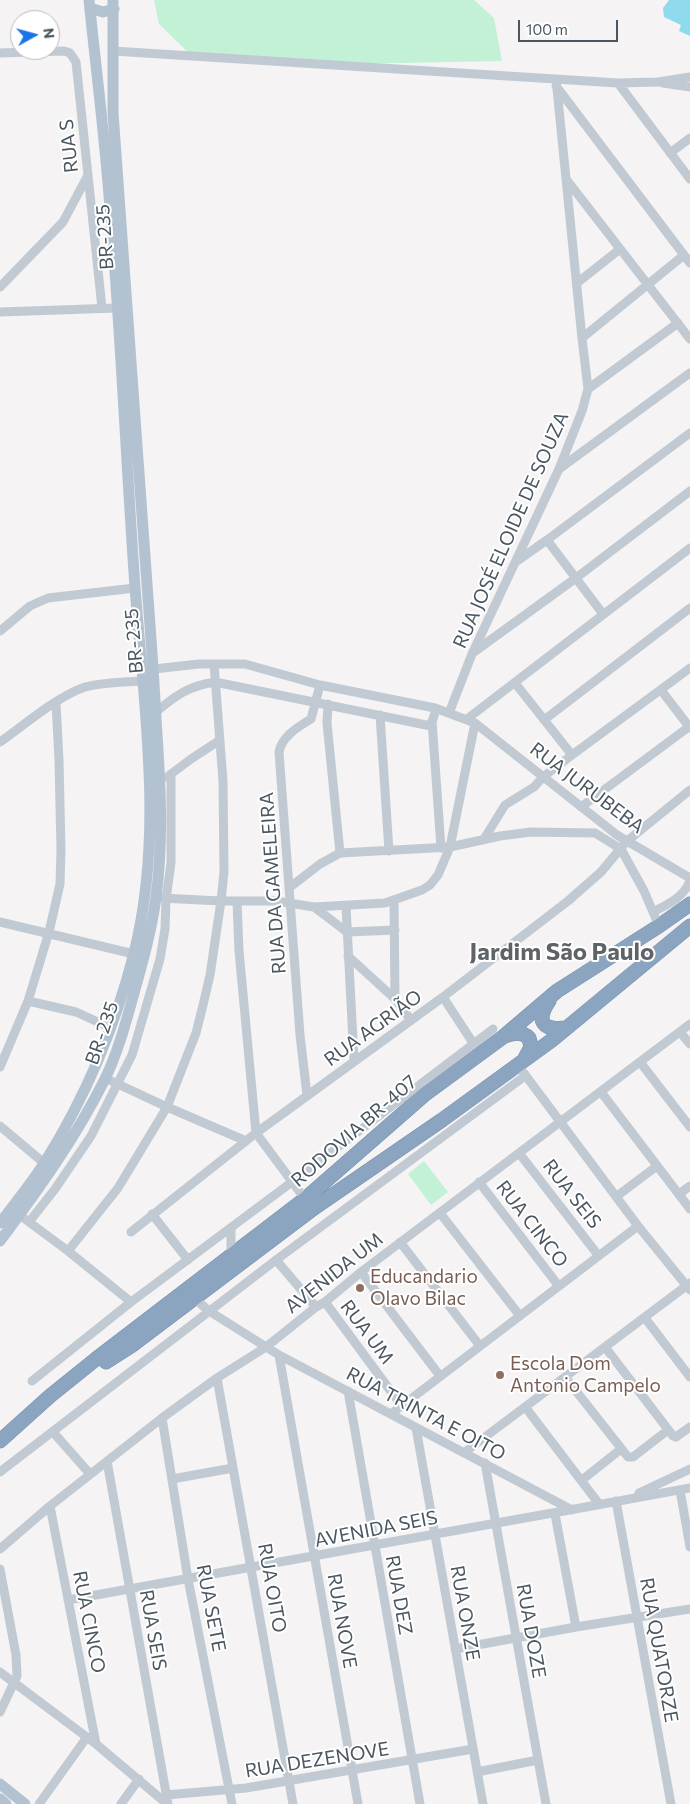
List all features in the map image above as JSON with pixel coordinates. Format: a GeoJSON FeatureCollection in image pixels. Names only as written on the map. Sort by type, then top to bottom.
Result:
{"type":"FeatureCollection","features":[{"type":"Feature","properties":{"kind":"highway","name":"RODOVIA BR-407"},"geometry":{"type":"LineString","coordinates":[[0,1441],[50,1396],[305,1199],[498,1033],[557,990],[659,926],[690,904]]}},
{"type":"Feature","properties":{"kind":"highway","name":"RODOVIA BR-407"},"geometry":{"type":"LineString","coordinates":[[0,1451],[84,1378],[132,1346],[314,1208],[442,1120],[524,1068],[566,1028],[690,926]]}},
{"type":"Feature","properties":{"kind":"highway"},"geometry":{"type":"LineString","coordinates":[[557,990],[544,1008],[542,1020],[548,1028],[566,1028]]}},
{"type":"Feature","properties":{"kind":"highway"},"geometry":{"type":"LineString","coordinates":[[498,1033],[524,1033],[530,1038],[531,1047],[524,1068]]}},
{"type":"Feature","properties":{"kind":"main road"},"geometry":{"type":"LineString","coordinates":[[90,4],[103,12],[113,4]]}},
{"type":"Feature","properties":{"kind":"main road","name":"BR-235"},"geometry":{"type":"LineString","coordinates":[[0,1241],[24,1219],[40,1188],[80,1125],[105,1078],[131,1004],[161,898],[153,874],[143,681],[135,588],[117,308],[101,101],[90,4]]}},
{"type":"Feature","properties":{"kind":"main road","name":"BR-235"},"geometry":{"type":"LineString","coordinates":[[0,1223],[44,1163],[81,1099],[94,1072],[111,1028],[134,954],[144,900],[153,874],[161,815],[154,669],[113,113],[113,4]]}},
{"type":"Feature","properties":{"kind":"main road"},"geometry":{"type":"LineString","coordinates":[[0,1784],[25,1804]]}},
{"type":"Feature","properties":{"kind":"main road"},"geometry":{"type":"LineString","coordinates":[[0,1799],[6,1804]]}},
{"type":"Feature","properties":{"kind":"street","name":"RUA S"},"geometry":{"type":"LineString","coordinates":[[0,53],[64,51],[70,52],[74,56],[79,79],[102,308]]}},
{"type":"Feature","properties":{"kind":"street"},"geometry":{"type":"LineString","coordinates":[[113,51],[556,83],[658,82],[690,77]]}},
{"type":"Feature","properties":{"kind":"street"},"geometry":{"type":"LineString","coordinates":[[658,82],[690,87]]}},
{"type":"Feature","properties":{"kind":"street"},"geometry":{"type":"LineString","coordinates":[[556,83],[690,263]]}},
{"type":"Feature","properties":{"kind":"street","name":"RUA JOSÉ ELOIDE DE SOUZA"},"geometry":{"type":"LineString","coordinates":[[449,713],[472,654],[559,469],[582,411],[588,389],[556,83]]}},
{"type":"Feature","properties":{"kind":"street"},"geometry":{"type":"LineString","coordinates":[[618,83],[690,179]]}},
{"type":"Feature","properties":{"kind":"street"},"geometry":{"type":"LineString","coordinates":[[670,153],[690,138]]}},
{"type":"Feature","properties":{"kind":"street"},"geometry":{"type":"LineString","coordinates":[[0,287],[63,222],[88,174]]}},
{"type":"Feature","properties":{"kind":"street"},"geometry":{"type":"LineString","coordinates":[[566,178],[690,339]]}},
{"type":"Feature","properties":{"kind":"street"},"geometry":{"type":"LineString","coordinates":[[577,282],[620,249]]}},
{"type":"Feature","properties":{"kind":"street"},"geometry":{"type":"LineString","coordinates":[[582,338],[684,254]]}},
{"type":"Feature","properties":{"kind":"street"},"geometry":{"type":"LineString","coordinates":[[0,312],[117,308]]}},
{"type":"Feature","properties":{"kind":"street"},"geometry":{"type":"LineString","coordinates":[[588,389],[678,323]]}},
{"type":"Feature","properties":{"kind":"street"},"geometry":{"type":"LineString","coordinates":[[559,469],[690,374]]}},
{"type":"Feature","properties":{"kind":"street"},"geometry":{"type":"LineString","coordinates":[[517,561],[690,432]]}},
{"type":"Feature","properties":{"kind":"street"},"geometry":{"type":"LineString","coordinates":[[472,654],[690,491]]}},
{"type":"Feature","properties":{"kind":"street"},"geometry":{"type":"LineString","coordinates":[[547,540],[604,614]]}},
{"type":"Feature","properties":{"kind":"street"},"geometry":{"type":"LineString","coordinates":[[161,898],[276,901],[314,908],[373,904],[394,900],[422,890],[430,885],[443,865],[471,721],[515,683],[690,548]]}},
{"type":"Feature","properties":{"kind":"street"},"geometry":{"type":"LineString","coordinates":[[0,631],[30,606],[48,598],[135,588]]}},
{"type":"Feature","properties":{"kind":"street"},"geometry":{"type":"LineString","coordinates":[[544,720],[690,608]]}},
{"type":"Feature","properties":{"kind":"street","name":"RUA JURUBEBA"},"geometry":{"type":"LineString","coordinates":[[154,669],[199,664],[245,664],[320,685],[436,709],[471,721],[581,807],[624,845],[656,857],[690,880],[687,889],[677,900],[653,912]]}},
{"type":"Feature","properties":{"kind":"street"},"geometry":{"type":"LineString","coordinates":[[68,1251],[118,1188],[167,1107],[196,1033],[204,1005],[221,901],[224,829],[214,664]]}},
{"type":"Feature","properties":{"kind":"street"},"geometry":{"type":"LineString","coordinates":[[484,839],[505,805],[534,787],[543,777],[690,668]]}},
{"type":"Feature","properties":{"kind":"street"},"geometry":{"type":"LineString","coordinates":[[0,742],[56,703],[79,690],[87,687],[143,681]]}},
{"type":"Feature","properties":{"kind":"street"},"geometry":{"type":"LineString","coordinates":[[156,712],[182,691],[215,682],[380,715],[431,723]]}},
{"type":"Feature","properties":{"kind":"street"},"geometry":{"type":"LineString","coordinates":[[515,683],[572,755]]}},
{"type":"Feature","properties":{"kind":"street","name":"RUA DA GAMELEIRA"},"geometry":{"type":"LineString","coordinates":[[307,1095],[300,1035],[279,752],[280,744],[311,719],[320,685]]}},
{"type":"Feature","properties":{"kind":"street"},"geometry":{"type":"LineString","coordinates":[[581,807],[690,727],[661,690]]}},
{"type":"Feature","properties":{"kind":"street"},"geometry":{"type":"LineString","coordinates":[[0,1067],[28,1001],[49,932],[60,884],[59,760],[56,703]]}},
{"type":"Feature","properties":{"kind":"street"},"geometry":{"type":"LineString","coordinates":[[328,704],[327,723],[340,853]]}},
{"type":"Feature","properties":{"kind":"street"},"geometry":{"type":"LineString","coordinates":[[436,709],[431,723],[445,847]]}},
{"type":"Feature","properties":{"kind":"street"},"geometry":{"type":"LineString","coordinates":[[380,715],[389,851]]}},
{"type":"Feature","properties":{"kind":"street"},"geometry":{"type":"LineString","coordinates":[[160,781],[220,740]]}},
{"type":"Feature","properties":{"kind":"street"},"geometry":{"type":"LineString","coordinates":[[131,1302],[68,1251],[24,1219],[54,1189],[91,1136],[132,1055],[160,959],[165,929],[161,898],[171,863],[171,774]]}},
{"type":"Feature","properties":{"kind":"street","name":"RUA AGRIÃO"},"geometry":{"type":"LineString","coordinates":[[131,1232],[256,1133],[443,998],[568,901],[601,872],[624,845],[690,790]]}},
{"type":"Feature","properties":{"kind":"street"},"geometry":{"type":"LineString","coordinates":[[289,888],[320,864],[340,853],[445,847],[531,832],[595,833],[624,845],[659,926]]}},
{"type":"Feature","properties":{"kind":"street"},"geometry":{"type":"LineString","coordinates":[[394,900],[395,999]]}},
{"type":"Feature","properties":{"kind":"street"},"geometry":{"type":"LineString","coordinates":[[237,901],[239,951],[256,1133],[305,1199]]}},
{"type":"Feature","properties":{"kind":"street"},"geometry":{"type":"LineString","coordinates":[[346,906],[354,1061]]}},
{"type":"Feature","properties":{"kind":"street"},"geometry":{"type":"LineString","coordinates":[[314,908],[347,932],[395,930]]}},
{"type":"Feature","properties":{"kind":"street"},"geometry":{"type":"LineString","coordinates":[[0,922],[49,932],[134,954]]}},
{"type":"Feature","properties":{"kind":"street"},"geometry":{"type":"LineString","coordinates":[[348,956],[395,999],[411,1020]]}},
{"type":"Feature","properties":{"kind":"street"},"geometry":{"type":"LineString","coordinates":[[443,998],[473,1043]]}},
{"type":"Feature","properties":{"kind":"street"},"geometry":{"type":"LineString","coordinates":[[28,1001],[76,1012],[111,1028]]}},
{"type":"Feature","properties":{"kind":"street","name":"AVENIDA UM"},"geometry":{"type":"LineString","coordinates":[[0,1549],[50,1506],[162,1418],[217,1378],[266,1347],[325,1302],[360,1272],[690,1024]]}},
{"type":"Feature","properties":{"kind":"street"},"geometry":{"type":"LineString","coordinates":[[680,1032],[690,1044]]}},
{"type":"Feature","properties":{"kind":"street"},"geometry":{"type":"LineString","coordinates":[[32,1381],[131,1302],[292,1182],[473,1043],[498,1033]]}},
{"type":"Feature","properties":{"kind":"street"},"geometry":{"type":"LineString","coordinates":[[640,1062],[690,1127]]}},
{"type":"Feature","properties":{"kind":"street"},"geometry":{"type":"LineString","coordinates":[[0,1472],[524,1068],[561,1122],[638,1226],[689,1287],[605,1347],[465,1452]]}},
{"type":"Feature","properties":{"kind":"street"},"geometry":{"type":"LineString","coordinates":[[105,1078],[246,1141]]}},
{"type":"Feature","properties":{"kind":"street"},"geometry":{"type":"LineString","coordinates":[[601,1092],[690,1209]]}},
{"type":"Feature","properties":{"kind":"street"},"geometry":{"type":"LineString","coordinates":[[0,1126],[44,1163]]}},
{"type":"Feature","properties":{"kind":"street","name":"RUA SEIS"},"geometry":{"type":"LineString","coordinates":[[520,1153],[598,1255]]}},
{"type":"Feature","properties":{"kind":"street"},"geometry":{"type":"LineString","coordinates":[[617,1196],[657,1166]]}},
{"type":"Feature","properties":{"kind":"street","name":"RUA CINCO"},"geometry":{"type":"LineString","coordinates":[[479,1182],[558,1285]]}},
{"type":"Feature","properties":{"kind":"street"},"geometry":{"type":"LineString","coordinates":[[679,1194],[690,1186]]}},
{"type":"Feature","properties":{"kind":"street"},"geometry":{"type":"LineString","coordinates":[[440,1213],[520,1316]]}},
{"type":"Feature","properties":{"kind":"street"},"geometry":{"type":"LineString","coordinates":[[152,1214],[188,1260]]}},
{"type":"Feature","properties":{"kind":"street"},"geometry":{"type":"LineString","coordinates":[[391,1414],[558,1285],[638,1226]]}},
{"type":"Feature","properties":{"kind":"street"},"geometry":{"type":"LineString","coordinates":[[231,1228],[231,1257]]}},
{"type":"Feature","properties":{"kind":"street"},"geometry":{"type":"LineString","coordinates":[[400,1242],[480,1346]]}},
{"type":"Feature","properties":{"kind":"street"},"geometry":{"type":"LineString","coordinates":[[276,1260],[316,1307]]}},
{"type":"Feature","properties":{"kind":"street"},"geometry":{"type":"LineString","coordinates":[[360,1272],[440,1376]]}},
{"type":"Feature","properties":{"kind":"street","name":"RUA TRINTA E OITO"},"geometry":{"type":"LineString","coordinates":[[194,1298],[209,1311],[279,1355],[572,1510]]}},
{"type":"Feature","properties":{"kind":"street","name":"RUA UM"},"geometry":{"type":"LineString","coordinates":[[325,1302],[401,1405]]}},
{"type":"Feature","properties":{"kind":"street"},"geometry":{"type":"LineString","coordinates":[[645,1318],[690,1377]]}},
{"type":"Feature","properties":{"kind":"street"},"geometry":{"type":"LineString","coordinates":[[605,1347],[671,1434]]}},
{"type":"Feature","properties":{"kind":"street","name":"RUA NOVE"},"geometry":{"type":"LineString","coordinates":[[279,1355],[358,1804]]}},
{"type":"Feature","properties":{"kind":"street"},"geometry":{"type":"LineString","coordinates":[[565,1377],[629,1458],[671,1434],[690,1427]]}},
{"type":"Feature","properties":{"kind":"street","name":"RUA OITO"},"geometry":{"type":"LineString","coordinates":[[217,1378],[293,1804]]}},
{"type":"Feature","properties":{"kind":"street","name":"RUA DEZ"},"geometry":{"type":"LineString","coordinates":[[348,1391],[420,1804]]}},
{"type":"Feature","properties":{"kind":"street"},"geometry":{"type":"LineString","coordinates":[[526,1408],[599,1504]]}},
{"type":"Feature","properties":{"kind":"street","name":"RUA SETE"},"geometry":{"type":"LineString","coordinates":[[162,1418],[188,1579],[232,1804]]}},
{"type":"Feature","properties":{"kind":"street","name":"RUA ONZE"},"geometry":{"type":"LineString","coordinates":[[416,1428],[483,1804]]}},
{"type":"Feature","properties":{"kind":"street"},"geometry":{"type":"LineString","coordinates":[[53,1432],[90,1474]]}},
{"type":"Feature","properties":{"kind":"street"},"geometry":{"type":"LineString","coordinates":[[582,1480],[621,1450]]}},
{"type":"Feature","properties":{"kind":"street","name":"RUA SEIS"},"geometry":{"type":"LineString","coordinates":[[107,1461],[167,1801]]}},
{"type":"Feature","properties":{"kind":"street","name":"RUA DOZE"},"geometry":{"type":"LineString","coordinates":[[485,1463],[546,1804]]}},
{"type":"Feature","properties":{"kind":"street"},"geometry":{"type":"LineString","coordinates":[[172,1479],[233,1468]]}},
{"type":"Feature","properties":{"kind":"street"},"geometry":{"type":"LineString","coordinates":[[630,1498],[690,1469]]}},
{"type":"Feature","properties":{"kind":"street","name":"AVENIDA SEIS"},"geometry":{"type":"LineString","coordinates":[[68,1600],[555,1514],[630,1498],[690,1488]]}},
{"type":"Feature","properties":{"kind":"street"},"geometry":{"type":"LineString","coordinates":[[680,1490],[690,1547]]}},
{"type":"Feature","properties":{"kind":"street","name":"RUA QUATORZE"},"geometry":{"type":"LineString","coordinates":[[616,1501],[671,1804]]}},
{"type":"Feature","properties":{"kind":"street","name":"RUA CINCO"},"geometry":{"type":"LineString","coordinates":[[50,1506],[96,1744]]}},
{"type":"Feature","properties":{"kind":"street"},"geometry":{"type":"LineString","coordinates":[[555,1514],[576,1627]]}},
{"type":"Feature","properties":{"kind":"street"},"geometry":{"type":"LineString","coordinates":[[0,1569],[16,1655],[17,1676],[0,1712]]}},
{"type":"Feature","properties":{"kind":"street"},"geometry":{"type":"LineString","coordinates":[[455,1649],[690,1609]]}},
{"type":"Feature","properties":{"kind":"street"},"geometry":{"type":"LineString","coordinates":[[0,1672],[87,1737],[167,1801]]}},
{"type":"Feature","properties":{"kind":"street"},"geometry":{"type":"LineString","coordinates":[[39,1804],[87,1737]]}},
{"type":"Feature","properties":{"kind":"street","name":"RUA DEZENOVE"},"geometry":{"type":"LineString","coordinates":[[167,1801],[289,1782],[473,1749]]}},
{"type":"Feature","properties":{"kind":"street"},"geometry":{"type":"LineString","coordinates":[[477,1772],[538,1760]]}},
{"type":"Feature","properties":{"kind":"street"},"geometry":{"type":"LineString","coordinates":[[121,1804],[139,1779]]}},
{"type":"Feature","properties":{"kind":"green space"},"geometry":{"type":"Polygon","coordinates":[[[154,0],[474,0],[494,18],[502,61],[295,65],[195,59],[159,24],[154,0]]]}},
{"type":"Feature","properties":{"kind":"green space"},"geometry":{"type":"Polygon","coordinates":[[[424,1161],[448,1192],[431,1205],[408,1174],[424,1161]]]}},
{"type":"Feature","properties":{"kind":"water"},"geometry":{"type":"Polygon","coordinates":[[[669,0],[690,0],[690,36],[679,31],[681,25],[664,17],[663,8],[669,0]]]}},
{"type":"Feature","properties":{"kind":"place","name":"Educandario Olavo Bilac"},"geometry":{"type":"Point","coordinates":[360,1288]}},
{"type":"Feature","properties":{"kind":"place","name":"Escola Dom Antonio Campelo"},"geometry":{"type":"Point","coordinates":[500,1375]}},
{"type":"Feature","properties":{"kind":"district","name":"Jardim São Paulo"},"geometry":{"type":"Point","coordinates":[562,952]}}]}
